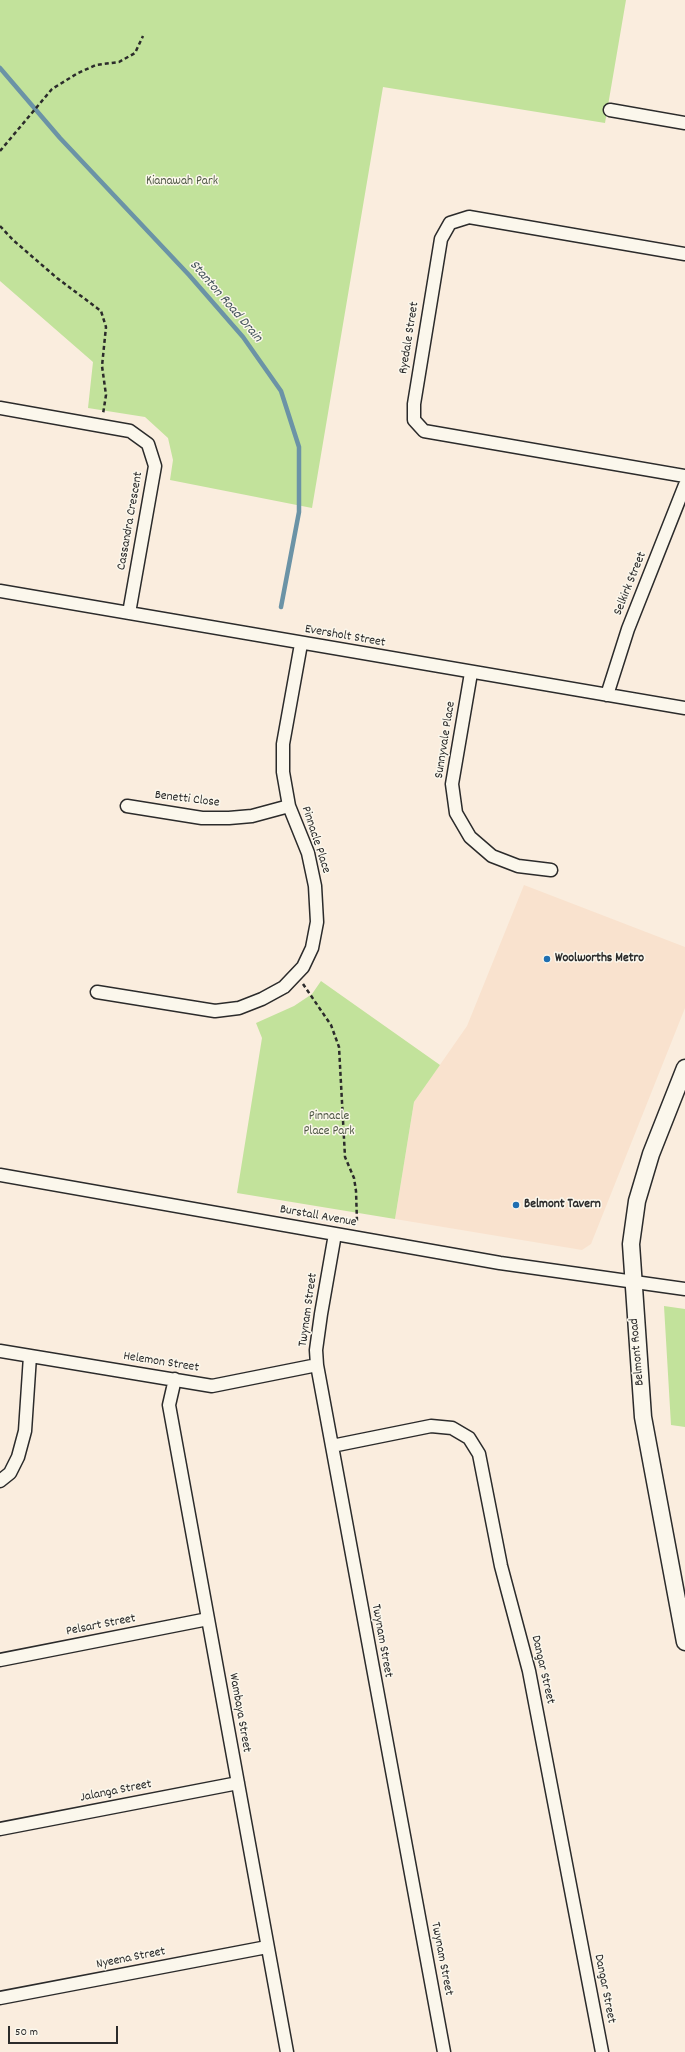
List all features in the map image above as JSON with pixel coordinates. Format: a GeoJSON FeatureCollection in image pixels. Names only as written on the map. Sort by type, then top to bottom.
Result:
{"type":"FeatureCollection","features":[{"type":"Feature","properties":{"kind":"main road","name":"Belmont Road"},"geometry":{"type":"LineString","coordinates":[[685,1068],[651,1154],[636,1201],[631,1244],[632,1281],[643,1417],[681,1604],[685,1642]]}},
{"type":"Feature","properties":{"kind":"street"},"geometry":{"type":"LineString","coordinates":[[610,110],[685,122]]}},
{"type":"Feature","properties":{"kind":"street","name":"Ryedale Street"},"geometry":{"type":"LineString","coordinates":[[685,254],[469,217],[450,223],[441,240],[414,404],[414,420],[424,432],[685,476]]}},
{"type":"Feature","properties":{"kind":"street","name":"Cassandra Crescent"},"geometry":{"type":"LineString","coordinates":[[0,408],[130,431],[148,444],[155,466],[129,614]]}},
{"type":"Feature","properties":{"kind":"street","name":"Selkirk Street"},"geometry":{"type":"LineString","coordinates":[[607,695],[628,629],[685,485]]}},
{"type":"Feature","properties":{"kind":"street","name":"Eversholt Street"},"geometry":{"type":"LineString","coordinates":[[0,591],[301,644],[685,708]]}},
{"type":"Feature","properties":{"kind":"street","name":"Pinnacle Place"},"geometry":{"type":"LineString","coordinates":[[97,992],[216,1011],[239,1008],[262,999],[284,987],[303,967],[312,948],[317,922],[315,886],[308,853],[289,806],[283,772],[283,744],[301,644]]}},
{"type":"Feature","properties":{"kind":"street","name":"Sunnyvale Place"},"geometry":{"type":"LineString","coordinates":[[471,673],[452,784],[456,813],[470,837],[492,856],[518,866],[551,870]]}},
{"type":"Feature","properties":{"kind":"street","name":"Benetti Close"},"geometry":{"type":"LineString","coordinates":[[127,806],[202,818],[252,816],[289,806]]}},
{"type":"Feature","properties":{"kind":"street","name":"Burstall Avenue"},"geometry":{"type":"LineString","coordinates":[[0,1175],[500,1263],[685,1289]]}},
{"type":"Feature","properties":{"kind":"street","name":"Twynam Street"},"geometry":{"type":"LineString","coordinates":[[335,1234],[316,1350],[317,1365],[444,2052]]}},
{"type":"Feature","properties":{"kind":"street","name":"Helemon Street"},"geometry":{"type":"LineString","coordinates":[[0,1351],[212,1386],[317,1365]]}},
{"type":"Feature","properties":{"kind":"street"},"geometry":{"type":"LineString","coordinates":[[0,1481],[10,1473],[18,1457],[25,1431],[30,1356]]}},
{"type":"Feature","properties":{"kind":"street","name":"Wambaya Street"},"geometry":{"type":"LineString","coordinates":[[175,1379],[169,1405],[287,2052]]}},
{"type":"Feature","properties":{"kind":"street","name":"Dangar Street"},"geometry":{"type":"LineString","coordinates":[[332,1446],[431,1426],[452,1428],[469,1438],[479,1454],[501,1566],[529,1671],[602,2052]]}},
{"type":"Feature","properties":{"kind":"street","name":"Pelsart Street"},"geometry":{"type":"LineString","coordinates":[[0,1660],[208,1619]]}},
{"type":"Feature","properties":{"kind":"street","name":"Jalanga Street"},"geometry":{"type":"LineString","coordinates":[[0,1829],[238,1784]]}},
{"type":"Feature","properties":{"kind":"street","name":"Nyeena Street"},"geometry":{"type":"LineString","coordinates":[[0,1998],[267,1947]]}},
{"type":"Feature","properties":{"kind":"path"},"geometry":{"type":"LineString","coordinates":[[0,151],[18,132],[52,89],[78,73],[96,65],[119,62],[135,53],[143,36]]}},
{"type":"Feature","properties":{"kind":"path"},"geometry":{"type":"LineString","coordinates":[[0,226],[13,240],[57,278],[101,311],[106,327],[102,366],[106,395],[102,425]]}},
{"type":"Feature","properties":{"kind":"path"},"geometry":{"type":"LineString","coordinates":[[296,974],[327,1019],[338,1047],[345,1157],[354,1178],[357,1222]]}},
{"type":"Feature","properties":{"kind":"shaded area"},"geometry":{"type":"Polygon","coordinates":[[[524,885],[685,947],[685,1008],[591,1244],[582,1250],[395,1219],[414,1102],[467,1026],[524,885]]]}},
{"type":"Feature","properties":{"kind":"green space","name":"Kianawah Park"},"geometry":{"type":"Polygon","coordinates":[[[0,0],[626,0],[605,123],[383,87],[312,508],[170,480],[173,460],[168,438],[145,417],[88,408],[93,362],[0,281],[0,0]]]}},
{"type":"Feature","properties":{"kind":"green space","name":"Pinnacle Place Park"},"geometry":{"type":"Polygon","coordinates":[[[321,981],[440,1065],[414,1102],[395,1219],[237,1193],[262,1038],[256,1023],[294,1006],[312,994],[321,981]]]}},
{"type":"Feature","properties":{"kind":"green space"},"geometry":{"type":"Polygon","coordinates":[[[664,1306],[685,1309],[685,1427],[671,1425],[664,1306]]]}},
{"type":"Feature","properties":{"kind":"waterway","name":"Stanton Road Drain"},"geometry":{"type":"LineString","coordinates":[[0,68],[60,138],[189,275],[243,337],[281,391],[299,447],[299,512],[281,607]]}},
{"type":"Feature","properties":{"kind":"place","name":"Woolworths Metro"},"geometry":{"type":"Point","coordinates":[547,959]}},
{"type":"Feature","properties":{"kind":"place","name":"Belmont Tavern"},"geometry":{"type":"Point","coordinates":[516,1205]}}]}
